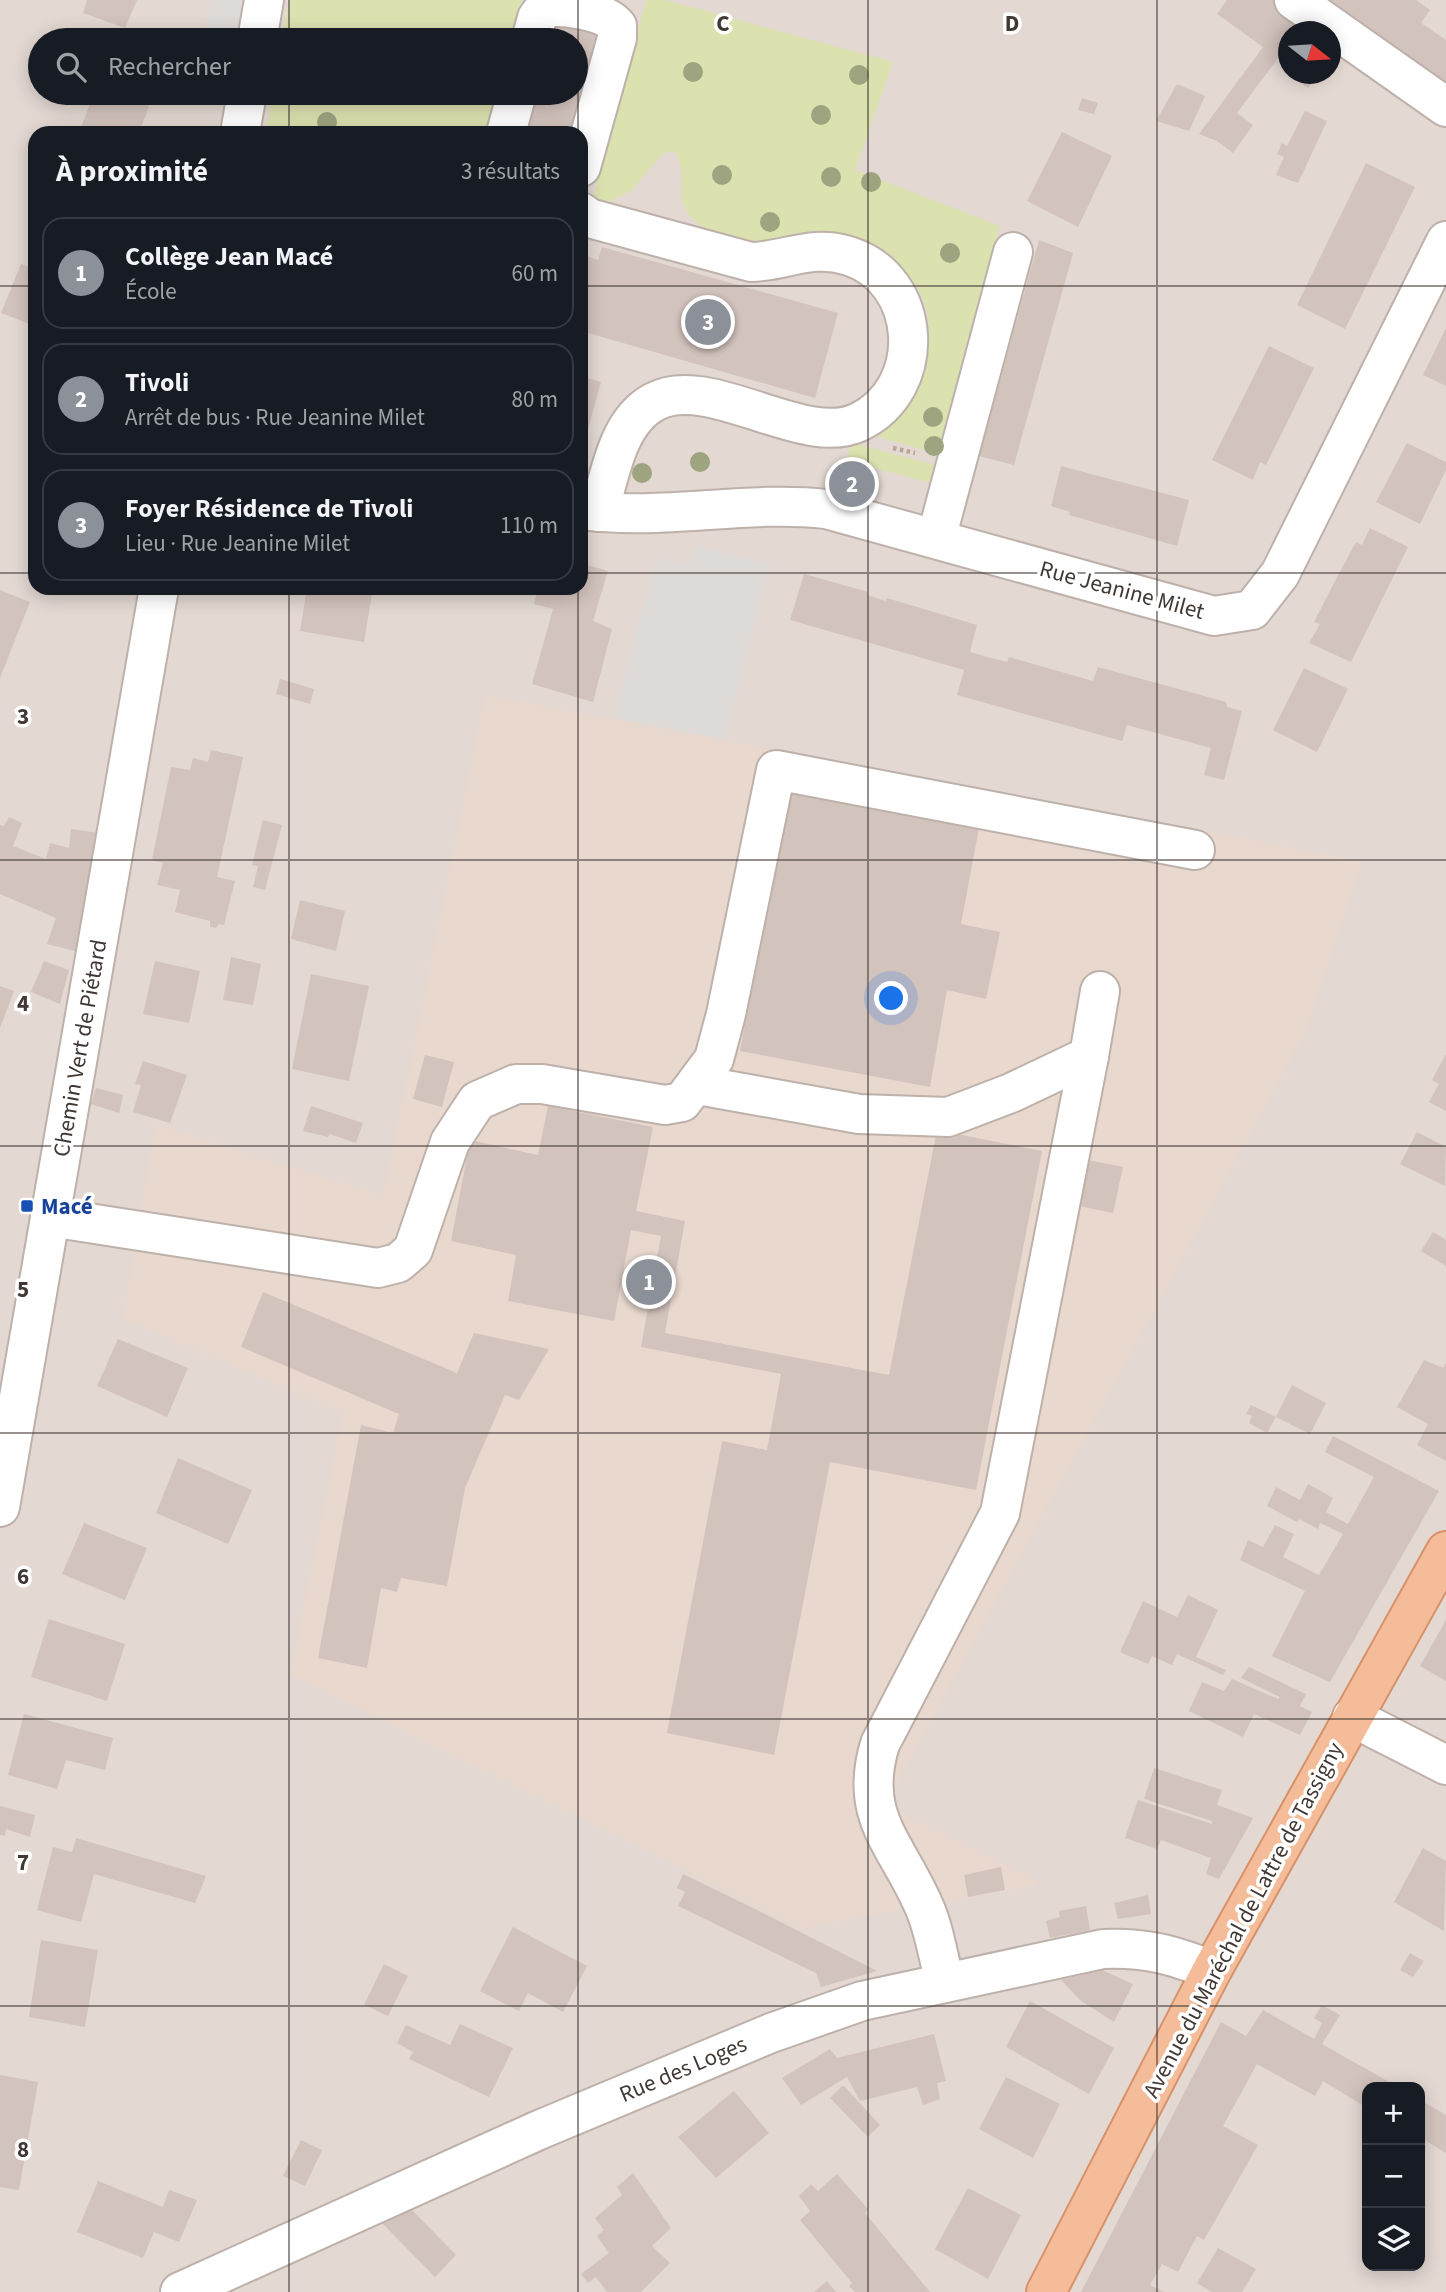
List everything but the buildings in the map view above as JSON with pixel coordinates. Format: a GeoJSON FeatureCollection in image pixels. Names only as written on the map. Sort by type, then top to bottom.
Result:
{"type":"FeatureCollection","features":[{"type":"Feature","properties":{"kind":"main road","name":"Avenue du Maréchal de Lattre de Tassigny"},"geometry":{"type":"LineString","coordinates":[[1046,2292],[1212,1970],[1446,1551]]}},
{"type":"Feature","properties":{"kind":"street"},"geometry":{"type":"LineString","coordinates":[[259,28],[264,0]]}},
{"type":"Feature","properties":{"kind":"street"},"geometry":{"type":"LineString","coordinates":[[1294,0],[1446,107]]}},
{"type":"Feature","properties":{"kind":"street"},"geometry":{"type":"LineString","coordinates":[[534,28],[537,18],[545,7],[560,6],[611,19],[617,26],[617,38],[588,142]]}},
{"type":"Feature","properties":{"kind":"street"},"geometry":{"type":"LineString","coordinates":[[241,126],[245,105]]}},
{"type":"Feature","properties":{"kind":"street"},"geometry":{"type":"LineString","coordinates":[[508,126],[513,105]]}},
{"type":"Feature","properties":{"kind":"street"},"geometry":{"type":"LineString","coordinates":[[588,217],[751,262],[773,261],[797,252],[824,251],[851,257],[874,270],[899,297],[909,323],[909,354],[900,383],[883,405],[859,423],[834,428],[703,397],[674,393],[653,402],[634,417],[590,511]]}},
{"type":"Feature","properties":{"kind":"street","name":"Rue Jeanine Milet"},"geometry":{"type":"LineString","coordinates":[[590,511],[644,513],[799,506],[826,509],[1214,616],[1252,610],[1280,574],[1446,241]]}},
{"type":"Feature","properties":{"kind":"street"},"geometry":{"type":"LineString","coordinates":[[936,539],[1013,253]]}},
{"type":"Feature","properties":{"kind":"street","name":"Chemin Vert de Piétard"},"geometry":{"type":"LineString","coordinates":[[0,1507],[158,595]]}},
{"type":"Feature","properties":{"kind":"street"},"geometry":{"type":"LineString","coordinates":[[50,1217],[378,1268],[398,1264],[412,1250],[450,1142],[477,1101],[516,1084],[542,1084],[665,1105],[682,1102],[698,1085],[714,1059],[726,1014],[776,769],[1195,850]]}},
{"type":"Feature","properties":{"kind":"street"},"geometry":{"type":"LineString","coordinates":[[945,1982],[924,1905],[882,1830],[873,1797],[872,1772],[880,1744],[1000,1513],[1100,991]]}},
{"type":"Feature","properties":{"kind":"street"},"geometry":{"type":"LineString","coordinates":[[698,1085],[859,1114],[948,1116],[1011,1093],[1089,1056]]}},
{"type":"Feature","properties":{"kind":"street"},"geometry":{"type":"LineString","coordinates":[[1352,1717],[1446,1765]]}},
{"type":"Feature","properties":{"kind":"street","name":"Rue des Loges"},"geometry":{"type":"LineString","coordinates":[[180,2292],[539,2130],[771,2033],[862,2001],[1103,1949],[1136,1948],[1162,1952],[1212,1970]]}},
{"type":"Feature","properties":{"kind":"shaded area"},"geometry":{"type":"Polygon","coordinates":[[[0,0],[1446,0],[1446,2292],[0,2292],[0,0]]]}},
{"type":"Feature","properties":{"kind":"shaded area"},"geometry":{"type":"Polygon","coordinates":[[[211,0],[245,0],[239,28],[207,28],[211,0]]]}},
{"type":"Feature","properties":{"kind":"shaded area"},"geometry":{"type":"Polygon","coordinates":[[[695,545],[770,564],[725,739],[613,718],[656,558],[690,566],[695,545]]]}},
{"type":"Feature","properties":{"kind":"shaded area"},"geometry":{"type":"Polygon","coordinates":[[[485,695],[1362,861],[1308,1028],[885,1805],[1037,1880],[1038,1885],[802,1928],[290,1674],[343,1413],[123,1319],[155,1124],[383,1196],[485,695]]]}},
{"type":"Feature","properties":{"kind":"green space"},"geometry":{"type":"Polygon","coordinates":[[[289,0],[522,0],[514,28],[284,28],[289,0]]]}},
{"type":"Feature","properties":{"kind":"green space"},"geometry":{"type":"Polygon","coordinates":[[[646,0],[665,0],[893,62],[855,170],[1000,226],[938,454],[868,434],[895,411],[915,388],[922,376],[929,344],[927,310],[922,297],[906,272],[884,250],[861,239],[837,235],[760,241],[734,239],[709,230],[687,213],[683,203],[680,163],[676,153],[670,151],[662,154],[632,190],[604,205],[593,198],[646,0]]]}},
{"type":"Feature","properties":{"kind":"green space"},"geometry":{"type":"Polygon","coordinates":[[[271,105],[494,105],[488,126],[267,126],[271,105]]]}},
{"type":"Feature","properties":{"kind":"green space"},"geometry":{"type":"Polygon","coordinates":[[[851,443],[936,465],[931,483],[871,467],[866,482],[843,476],[851,443]]]}},
{"type":"Feature","properties":{"kind":"place","name":"Foyer Résidence de Tivoli"},"geometry":{"type":"Point","coordinates":[708,322]}},
{"type":"Feature","properties":{"kind":"place","name":"Tivoli"},"geometry":{"type":"Point","coordinates":[852,484]}},
{"type":"Feature","properties":{"kind":"place","name":"Macé"},"geometry":{"type":"Point","coordinates":[27,1206]}},
{"type":"Feature","properties":{"kind":"place","name":"Collège Jean Macé"},"geometry":{"type":"Point","coordinates":[649,1282]}}]}
